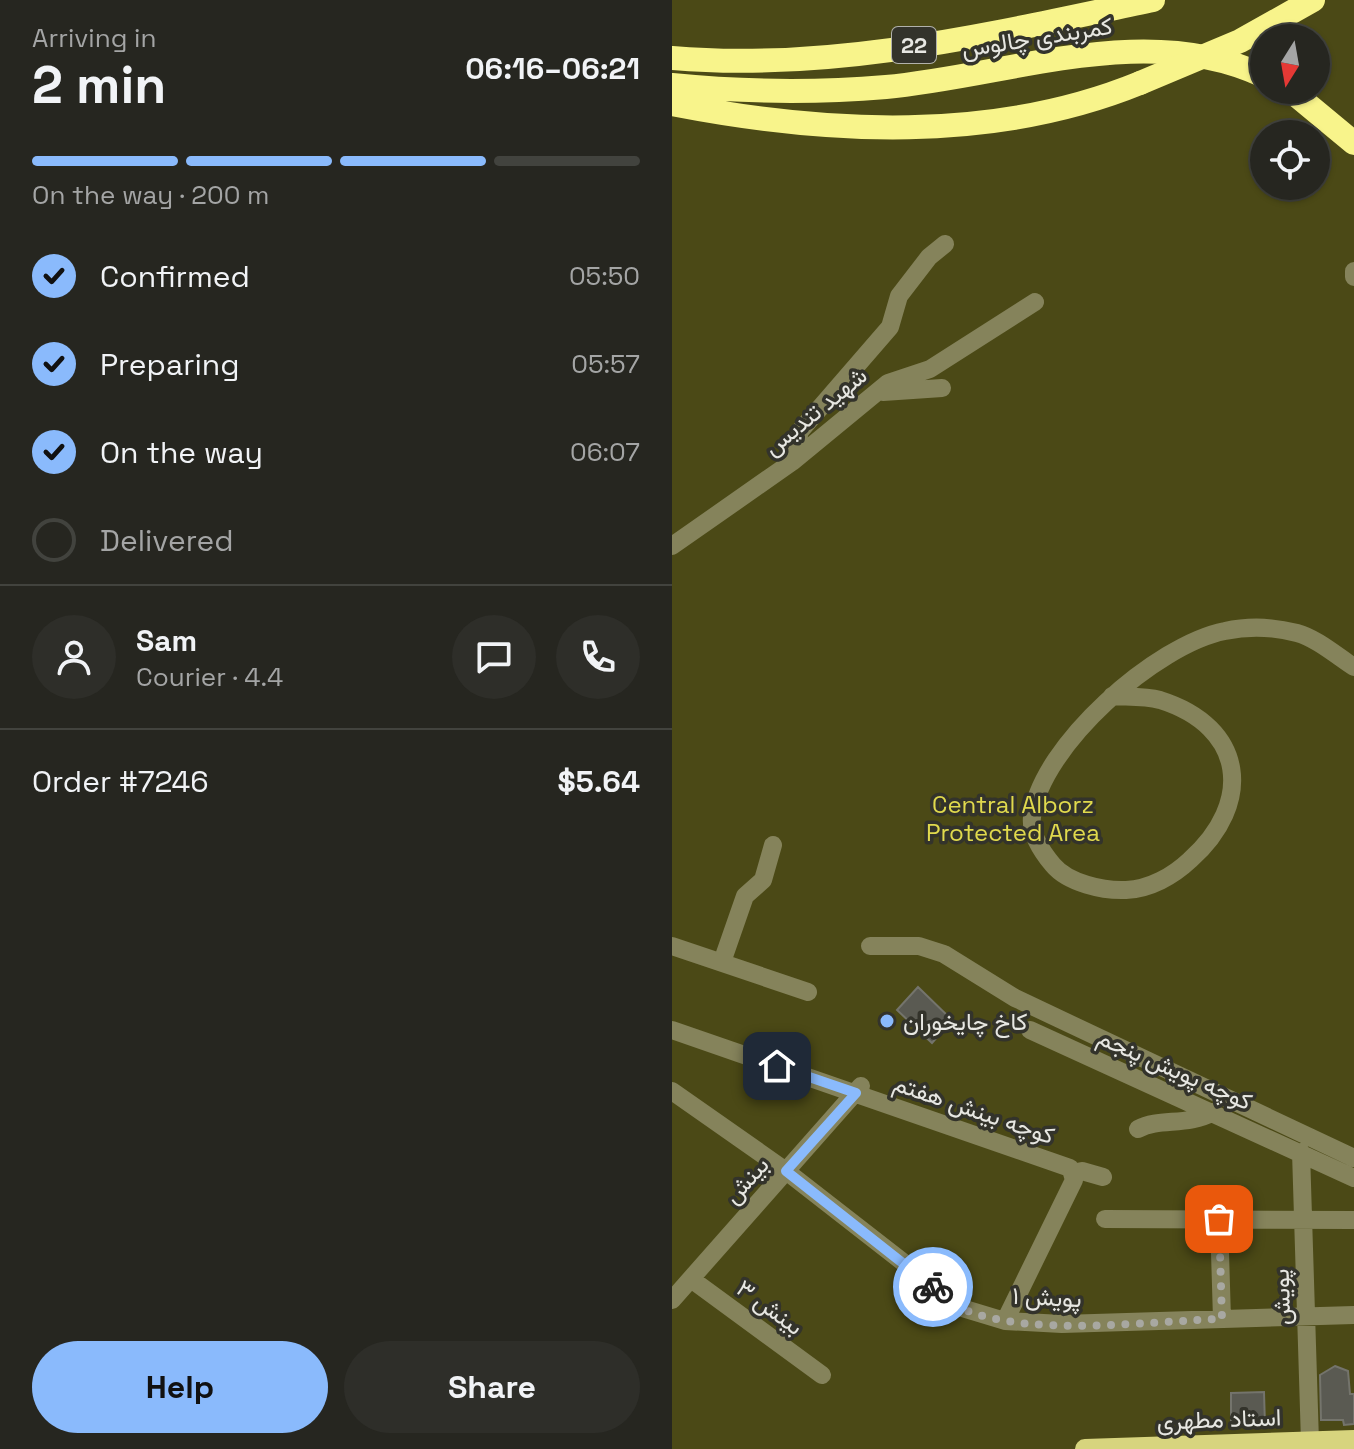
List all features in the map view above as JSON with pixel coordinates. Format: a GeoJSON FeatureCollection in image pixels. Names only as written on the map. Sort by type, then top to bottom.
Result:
{"type":"FeatureCollection","features":[{"type":"Feature","properties":{"kind":"highway","name":"22"},"geometry":{"type":"LineString","coordinates":[[672,58],[744,61],[845,56],[1031,26],[1153,0]]}},
{"type":"Feature","properties":{"kind":"highway"},"geometry":{"type":"LineString","coordinates":[[672,104],[784,121],[915,128],[973,124],[1041,113],[1140,83],[1240,41],[1313,0]]}},
{"type":"Feature","properties":{"kind":"highway","name":"کمربندی چالوس"},"geometry":{"type":"LineString","coordinates":[[672,85],[785,91],[886,87],[1150,50],[1225,61],[1250,71]]}},
{"type":"Feature","properties":{"kind":"highway"},"geometry":{"type":"LineString","coordinates":[[1307,104],[1354,143]]}},
{"type":"Feature","properties":{"kind":"main road","name":"استاد مطهری"},"geometry":{"type":"LineString","coordinates":[[1085,1449],[1354,1440]]}},
{"type":"Feature","properties":{"kind":"street"},"geometry":{"type":"LineString","coordinates":[[792,462],[800,431],[890,327],[899,296],[929,257],[945,244]]}},
{"type":"Feature","properties":{"kind":"street"},"geometry":{"type":"LineString","coordinates":[[1354,271],[1354,277]]}},
{"type":"Feature","properties":{"kind":"street","name":"شهید تندیس"},"geometry":{"type":"LineString","coordinates":[[672,546],[792,462],[888,383],[930,369],[1035,302]]}},
{"type":"Feature","properties":{"kind":"street"},"geometry":{"type":"LineString","coordinates":[[876,393],[942,388]]}},
{"type":"Feature","properties":{"kind":"street"},"geometry":{"type":"LineString","coordinates":[[1112,696],[1157,699],[1191,713],[1221,738],[1234,770],[1232,803],[1211,842],[1171,877],[1127,890],[1092,886],[1060,873],[1039,848],[1031,819],[1041,785],[1069,739],[1112,696],[1168,656],[1222,631],[1263,628],[1300,633],[1354,667]]}},
{"type":"Feature","properties":{"kind":"street"},"geometry":{"type":"LineString","coordinates":[[722,962],[745,896],[763,880],[773,845]]}},
{"type":"Feature","properties":{"kind":"street"},"geometry":{"type":"LineString","coordinates":[[672,946],[808,992]]}},
{"type":"Feature","properties":{"kind":"street"},"geometry":{"type":"LineString","coordinates":[[870,946],[919,946],[944,954],[1015,998],[1354,1158]]}},
{"type":"Feature","properties":{"kind":"street","name":"کوچه بینش هفتم"},"geometry":{"type":"LineString","coordinates":[[672,1030],[859,1088],[1070,1168],[1072,1173],[1082,1171],[1103,1177]]}},
{"type":"Feature","properties":{"kind":"street","name":"کوچه پویش پنجم"},"geometry":{"type":"LineString","coordinates":[[1030,1030],[1354,1178]]}},
{"type":"Feature","properties":{"kind":"street","name":"بینش"},"geometry":{"type":"LineString","coordinates":[[672,1300],[859,1088]]}},
{"type":"Feature","properties":{"kind":"street","name":"پویش ۱"},"geometry":{"type":"LineString","coordinates":[[672,1091],[786,1171],[962,1308],[1005,1321],[1062,1324],[1354,1315]]}},
{"type":"Feature","properties":{"kind":"street"},"geometry":{"type":"LineString","coordinates":[[1138,1129],[1146,1125],[1196,1122],[1213,1112]]}},
{"type":"Feature","properties":{"kind":"street","name":"پویش"},"geometry":{"type":"LineString","coordinates":[[1301,1152],[1310,1442]]}},
{"type":"Feature","properties":{"kind":"street"},"geometry":{"type":"LineString","coordinates":[[1005,1321],[1074,1180],[1072,1173]]}},
{"type":"Feature","properties":{"kind":"street"},"geometry":{"type":"LineString","coordinates":[[1105,1219],[1354,1220]]}},
{"type":"Feature","properties":{"kind":"street"},"geometry":{"type":"LineString","coordinates":[[1219,1219],[1222,1319]]}},
{"type":"Feature","properties":{"kind":"street","name":"بینش ۳"},"geometry":{"type":"LineString","coordinates":[[691,1279],[822,1375]]}},
{"type":"Feature","properties":{"kind":"green space","name":"Central Alborz Protected Area"},"geometry":{"type":"Polygon","coordinates":[[[672,0],[1354,0],[1354,1449],[672,1449],[672,0]]]}},
{"type":"Feature","properties":{"kind":"building"},"geometry":{"type":"Polygon","coordinates":[[[918,987],[952,1020],[932,1043],[897,1010],[918,987]]]}},
{"type":"Feature","properties":{"kind":"building"},"geometry":{"type":"Polygon","coordinates":[[[1335,1366],[1348,1371],[1350,1394],[1354,1394],[1354,1424],[1344,1425],[1343,1420],[1321,1420],[1320,1375],[1335,1366]]]}},
{"type":"Feature","properties":{"kind":"building"},"geometry":{"type":"Polygon","coordinates":[[[1264,1392],[1265,1426],[1231,1426],[1231,1393],[1264,1392]]]}},
{"type":"Feature","properties":{"kind":"way so far"},"geometry":{"type":"LineString","coordinates":[[933,1287],[962,1308],[1005,1321],[1062,1324],[1222,1319],[1219,1219]]}},
{"type":"Feature","properties":{"kind":"place","name":"کاخ چایخوران"},"geometry":{"type":"Point","coordinates":[887,1021]}},
{"type":"Feature","properties":{"kind":"route"},"geometry":{"type":"LineString","coordinates":[[777,1066],[856,1093],[786,1171],[933,1287]]}}]}
